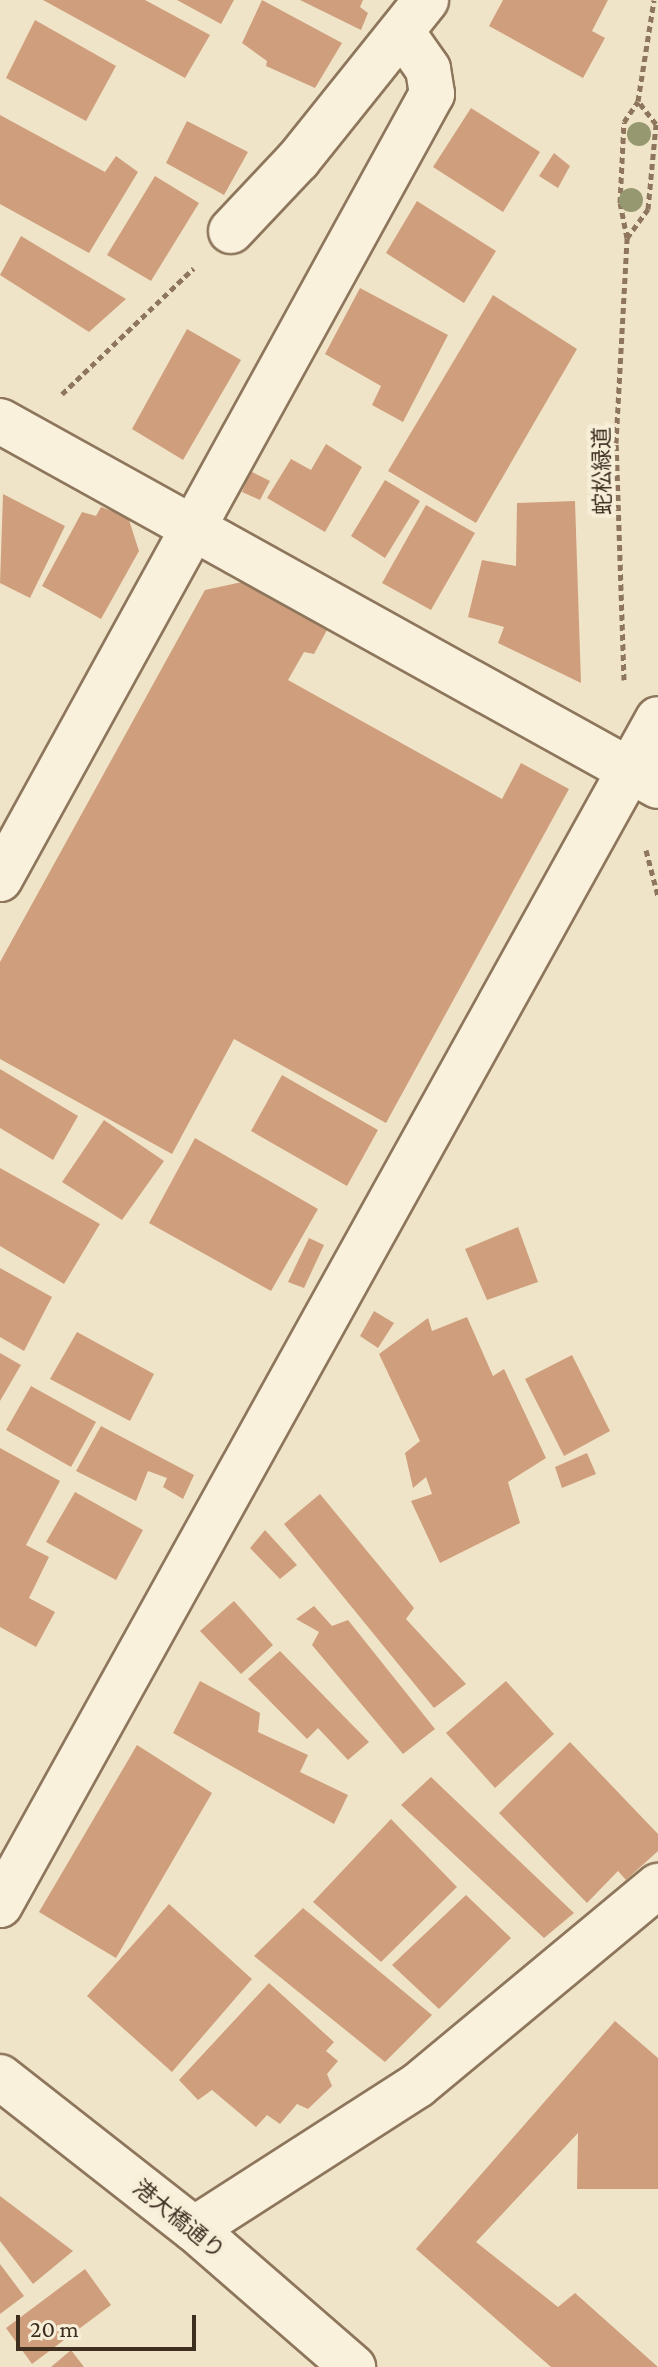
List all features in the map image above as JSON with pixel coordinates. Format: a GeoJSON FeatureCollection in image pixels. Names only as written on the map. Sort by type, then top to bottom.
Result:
{"type":"FeatureCollection","features":[{"type":"Feature","properties":{"kind":"street"},"geometry":{"type":"LineString","coordinates":[[231,231],[298,160],[414,16]]}},
{"type":"Feature","properties":{"kind":"street"},"geometry":{"type":"LineString","coordinates":[[0,879],[189,529],[432,94],[414,16]]}},
{"type":"Feature","properties":{"kind":"street"},"geometry":{"type":"LineString","coordinates":[[0,421],[189,529],[644,778]]}},
{"type":"Feature","properties":{"kind":"street"},"geometry":{"type":"LineString","coordinates":[[0,1905],[644,778],[658,719]]}},
{"type":"Feature","properties":{"kind":"street"},"geometry":{"type":"LineString","coordinates":[[194,2229],[418,2085],[658,1886]]}},
{"type":"Feature","properties":{"kind":"street","name":"港大橋通り"},"geometry":{"type":"LineString","coordinates":[[0,2077],[194,2229],[353,2367]]}},
{"type":"Feature","properties":{"kind":"path","name":"蛇松緑道"},"geometry":{"type":"LineString","coordinates":[[624,688],[616,443],[627,238],[620,203],[624,122],[638,101],[654,0]]}},
{"type":"Feature","properties":{"kind":"path","name":"蛇松緑道"},"geometry":{"type":"LineString","coordinates":[[627,238],[648,209],[656,124],[638,101]]}},
{"type":"Feature","properties":{"kind":"path"},"geometry":{"type":"LineString","coordinates":[[54,401],[231,231]]}},
{"type":"Feature","properties":{"kind":"path"},"geometry":{"type":"LineString","coordinates":[[646,847],[658,896]]}},
{"type":"Feature","properties":{"kind":"building"},"geometry":{"type":"Polygon","coordinates":[[[43,0],[145,0],[210,35],[185,78],[43,0]]]}},
{"type":"Feature","properties":{"kind":"building"},"geometry":{"type":"Polygon","coordinates":[[[177,0],[234,0],[221,24],[177,0]]]}},
{"type":"Feature","properties":{"kind":"building"},"geometry":{"type":"Polygon","coordinates":[[[262,0],[342,43],[315,88],[266,66],[267,61],[242,43],[262,0]]]}},
{"type":"Feature","properties":{"kind":"building"},"geometry":{"type":"Polygon","coordinates":[[[300,0],[363,0],[360,7],[368,13],[361,30],[300,0]]]}},
{"type":"Feature","properties":{"kind":"building"},"geometry":{"type":"Polygon","coordinates":[[[503,0],[608,0],[592,31],[605,38],[583,78],[489,26],[503,0]]]}},
{"type":"Feature","properties":{"kind":"building"},"geometry":{"type":"Polygon","coordinates":[[[35,20],[116,66],[86,121],[6,78],[35,20]]]}},
{"type":"Feature","properties":{"kind":"building"},"geometry":{"type":"Polygon","coordinates":[[[471,108],[540,152],[503,212],[433,167],[471,108]]]}},
{"type":"Feature","properties":{"kind":"building"},"geometry":{"type":"Polygon","coordinates":[[[0,115],[105,172],[116,156],[138,172],[89,253],[0,204],[0,115]]]}},
{"type":"Feature","properties":{"kind":"building"},"geometry":{"type":"Polygon","coordinates":[[[187,121],[248,152],[224,195],[166,163],[187,121]]]}},
{"type":"Feature","properties":{"kind":"building"},"geometry":{"type":"Polygon","coordinates":[[[554,153],[570,166],[558,188],[539,176],[554,153]]]}},
{"type":"Feature","properties":{"kind":"building"},"geometry":{"type":"Polygon","coordinates":[[[155,176],[199,203],[151,281],[107,255],[155,176]]]}},
{"type":"Feature","properties":{"kind":"building"},"geometry":{"type":"Polygon","coordinates":[[[417,201],[496,251],[464,303],[386,253],[417,201]]]}},
{"type":"Feature","properties":{"kind":"building"},"geometry":{"type":"Polygon","coordinates":[[[21,236],[126,299],[89,332],[0,275],[21,236]]]}},
{"type":"Feature","properties":{"kind":"building"},"geometry":{"type":"Polygon","coordinates":[[[360,288],[448,335],[403,422],[372,405],[381,386],[325,354],[360,288]]]}},
{"type":"Feature","properties":{"kind":"building"},"geometry":{"type":"Polygon","coordinates":[[[493,295],[577,349],[476,523],[388,471],[493,295]]]}},
{"type":"Feature","properties":{"kind":"building"},"geometry":{"type":"Polygon","coordinates":[[[187,329],[241,360],[183,460],[132,429],[187,329]]]}},
{"type":"Feature","properties":{"kind":"building"},"geometry":{"type":"Polygon","coordinates":[[[326,444],[362,467],[325,532],[267,498],[291,459],[311,470],[326,444]]]}},
{"type":"Feature","properties":{"kind":"building"},"geometry":{"type":"Polygon","coordinates":[[[250,471],[270,481],[260,500],[242,492],[250,471]]]}},
{"type":"Feature","properties":{"kind":"building"},"geometry":{"type":"Polygon","coordinates":[[[385,480],[420,501],[385,558],[351,536],[385,480]]]}},
{"type":"Feature","properties":{"kind":"building"},"geometry":{"type":"Polygon","coordinates":[[[3,494],[65,526],[30,598],[0,583],[3,494]]]}},
{"type":"Feature","properties":{"kind":"building"},"geometry":{"type":"Polygon","coordinates":[[[575,501],[581,683],[498,643],[504,627],[468,617],[482,560],[516,566],[517,503],[575,501]]]}},
{"type":"Feature","properties":{"kind":"building"},"geometry":{"type":"Polygon","coordinates":[[[426,505],[475,533],[431,610],[382,583],[426,505]]]}},
{"type":"Feature","properties":{"kind":"building"},"geometry":{"type":"Polygon","coordinates":[[[101,507],[128,517],[139,551],[101,619],[42,586],[82,512],[96,516],[101,507]]]}},
{"type":"Feature","properties":{"kind":"building"},"geometry":{"type":"Polygon","coordinates":[[[242,582],[327,630],[314,654],[304,652],[288,680],[502,799],[521,763],[569,789],[386,1123],[234,1039],[172,1154],[0,1059],[0,962],[205,590],[242,582]]]}},
{"type":"Feature","properties":{"kind":"building"},"geometry":{"type":"Polygon","coordinates":[[[0,1069],[78,1116],[53,1160],[0,1128],[0,1069]]]}},
{"type":"Feature","properties":{"kind":"building"},"geometry":{"type":"Polygon","coordinates":[[[282,1075],[378,1130],[347,1186],[251,1131],[282,1075]]]}},
{"type":"Feature","properties":{"kind":"building"},"geometry":{"type":"Polygon","coordinates":[[[104,1120],[164,1161],[122,1220],[62,1182],[104,1120]]]}},
{"type":"Feature","properties":{"kind":"building"},"geometry":{"type":"Polygon","coordinates":[[[195,1138],[318,1209],[271,1291],[149,1223],[195,1138]]]}},
{"type":"Feature","properties":{"kind":"building"},"geometry":{"type":"Polygon","coordinates":[[[0,1168],[100,1224],[64,1284],[0,1246],[0,1168]]]}},
{"type":"Feature","properties":{"kind":"building"},"geometry":{"type":"Polygon","coordinates":[[[518,1227],[538,1282],[487,1300],[465,1249],[518,1227]]]}},
{"type":"Feature","properties":{"kind":"building"},"geometry":{"type":"Polygon","coordinates":[[[309,1238],[324,1245],[304,1288],[288,1282],[309,1238]]]}},
{"type":"Feature","properties":{"kind":"building"},"geometry":{"type":"Polygon","coordinates":[[[0,1268],[52,1297],[24,1351],[0,1337],[0,1268]]]}},
{"type":"Feature","properties":{"kind":"building"},"geometry":{"type":"Polygon","coordinates":[[[374,1311],[394,1323],[378,1348],[360,1336],[374,1311]]]}},
{"type":"Feature","properties":{"kind":"building"},"geometry":{"type":"Polygon","coordinates":[[[467,1317],[493,1376],[504,1369],[546,1458],[508,1482],[520,1523],[440,1563],[411,1501],[432,1494],[426,1477],[413,1488],[405,1453],[420,1441],[379,1354],[428,1318],[432,1331],[467,1317]]]}},
{"type":"Feature","properties":{"kind":"building"},"geometry":{"type":"Polygon","coordinates":[[[77,1332],[154,1374],[130,1421],[50,1379],[77,1332]]]}},
{"type":"Feature","properties":{"kind":"building"},"geometry":{"type":"Polygon","coordinates":[[[0,1353],[21,1365],[0,1401],[0,1353]]]}},
{"type":"Feature","properties":{"kind":"building"},"geometry":{"type":"Polygon","coordinates":[[[572,1355],[610,1431],[564,1456],[525,1379],[572,1355]]]}},
{"type":"Feature","properties":{"kind":"building"},"geometry":{"type":"Polygon","coordinates":[[[31,1386],[96,1422],[71,1467],[6,1430],[31,1386]]]}},
{"type":"Feature","properties":{"kind":"building"},"geometry":{"type":"Polygon","coordinates":[[[101,1426],[194,1475],[183,1499],[163,1487],[167,1478],[148,1471],[136,1501],[76,1471],[101,1426]]]}},
{"type":"Feature","properties":{"kind":"building"},"geometry":{"type":"Polygon","coordinates":[[[0,1448],[60,1481],[26,1545],[49,1557],[29,1598],[55,1612],[36,1647],[0,1627],[0,1448]]]}},
{"type":"Feature","properties":{"kind":"building"},"geometry":{"type":"Polygon","coordinates":[[[587,1453],[596,1474],[562,1488],[555,1467],[587,1453]]]}},
{"type":"Feature","properties":{"kind":"building"},"geometry":{"type":"Polygon","coordinates":[[[75,1492],[143,1530],[116,1580],[46,1542],[75,1492]]]}},
{"type":"Feature","properties":{"kind":"building"},"geometry":{"type":"Polygon","coordinates":[[[320,1494],[414,1608],[406,1619],[466,1684],[434,1708],[284,1524],[320,1494]]]}},
{"type":"Feature","properties":{"kind":"building"},"geometry":{"type":"Polygon","coordinates":[[[265,1530],[297,1565],[280,1579],[250,1548],[265,1530]]]}},
{"type":"Feature","properties":{"kind":"building"},"geometry":{"type":"Polygon","coordinates":[[[234,1601],[273,1645],[241,1674],[200,1631],[234,1601]]]}},
{"type":"Feature","properties":{"kind":"building"},"geometry":{"type":"Polygon","coordinates":[[[314,1606],[332,1626],[348,1620],[435,1729],[403,1754],[312,1645],[319,1632],[296,1619],[314,1606]]]}},
{"type":"Feature","properties":{"kind":"building"},"geometry":{"type":"Polygon","coordinates":[[[280,1651],[369,1742],[348,1760],[318,1728],[307,1739],[248,1679],[280,1651]]]}},
{"type":"Feature","properties":{"kind":"building"},"geometry":{"type":"Polygon","coordinates":[[[200,1681],[260,1713],[258,1732],[308,1755],[300,1772],[348,1795],[334,1824],[173,1733],[200,1681]]]}},
{"type":"Feature","properties":{"kind":"building"},"geometry":{"type":"Polygon","coordinates":[[[506,1681],[554,1734],[495,1788],[446,1733],[506,1681]]]}},
{"type":"Feature","properties":{"kind":"building"},"geometry":{"type":"Polygon","coordinates":[[[570,1742],[658,1834],[658,1851],[626,1880],[618,1871],[587,1903],[499,1813],[570,1742]]]}},
{"type":"Feature","properties":{"kind":"building"},"geometry":{"type":"Polygon","coordinates":[[[137,1745],[212,1793],[116,1958],[39,1912],[137,1745]]]}},
{"type":"Feature","properties":{"kind":"building"},"geometry":{"type":"Polygon","coordinates":[[[431,1777],[574,1913],[544,1938],[401,1805],[431,1777]]]}},
{"type":"Feature","properties":{"kind":"building"},"geometry":{"type":"Polygon","coordinates":[[[391,1819],[457,1887],[381,1962],[313,1902],[391,1819]]]}},
{"type":"Feature","properties":{"kind":"building"},"geometry":{"type":"Polygon","coordinates":[[[466,1895],[511,1938],[439,2009],[392,1965],[466,1895]]]}},
{"type":"Feature","properties":{"kind":"building"},"geometry":{"type":"Polygon","coordinates":[[[169,1904],[252,1979],[172,2072],[87,1996],[169,1904]]]}},
{"type":"Feature","properties":{"kind":"building"},"geometry":{"type":"Polygon","coordinates":[[[303,1908],[432,2015],[385,2062],[254,1956],[303,1908]]]}},
{"type":"Feature","properties":{"kind":"building"},"geometry":{"type":"Polygon","coordinates":[[[269,1983],[334,2042],[326,2051],[338,2061],[327,2074],[332,2086],[308,2109],[297,2104],[280,2124],[267,2115],[256,2127],[212,2090],[198,2100],[179,2080],[269,1983]]]}},
{"type":"Feature","properties":{"kind":"building"},"geometry":{"type":"Polygon","coordinates":[[[615,2021],[658,2058],[658,2189],[577,2189],[578,2133],[476,2242],[558,2307],[575,2293],[658,2367],[551,2367],[416,2249],[615,2021]]]}},
{"type":"Feature","properties":{"kind":"building"},"geometry":{"type":"Polygon","coordinates":[[[0,2196],[73,2251],[33,2284],[0,2241],[0,2196]]]}},
{"type":"Feature","properties":{"kind":"building"},"geometry":{"type":"Polygon","coordinates":[[[0,2264],[24,2296],[0,2314],[0,2264]]]}},
{"type":"Feature","properties":{"kind":"building"},"geometry":{"type":"Polygon","coordinates":[[[85,2269],[111,2305],[32,2364],[6,2328],[85,2269]]]}},
{"type":"Feature","properties":{"kind":"building"},"geometry":{"type":"Polygon","coordinates":[[[71,2350],[84,2367],[51,2367],[71,2350]]]}}]}
